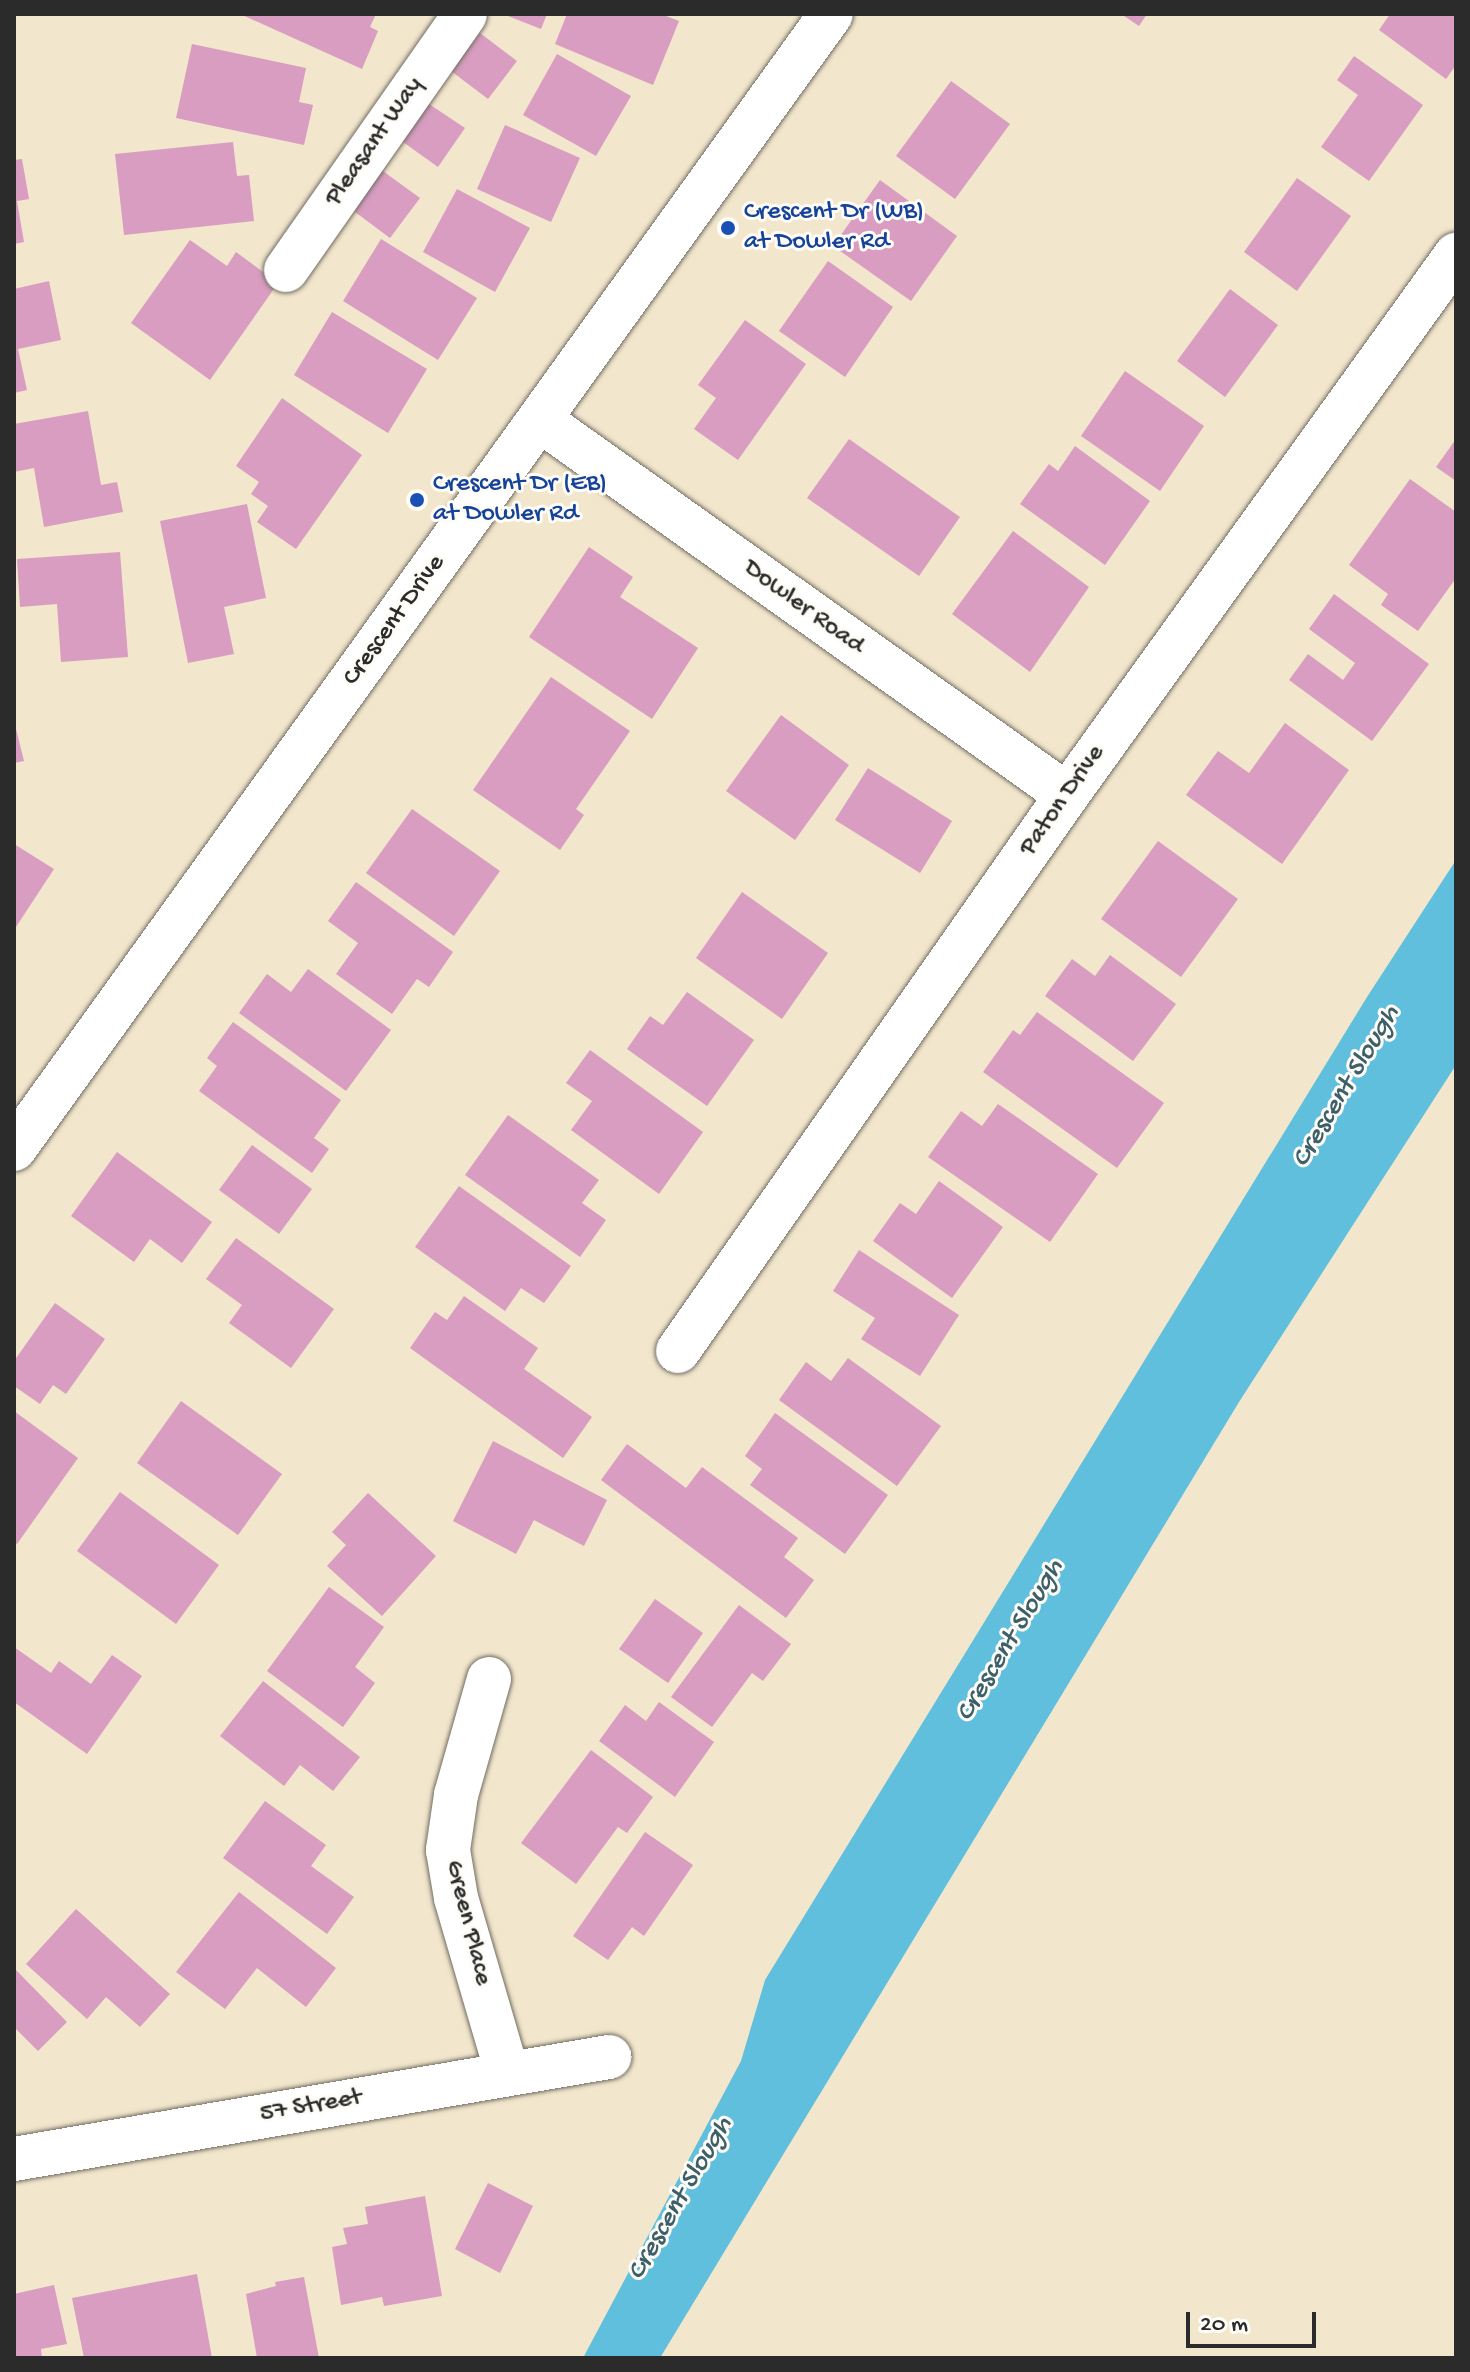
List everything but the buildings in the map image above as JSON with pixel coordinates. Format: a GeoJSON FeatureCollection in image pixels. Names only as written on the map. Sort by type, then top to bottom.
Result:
{"type":"FeatureCollection","features":[{"type":"Feature","properties":{"kind":"street","name":"Pleasant Way"},"geometry":{"type":"LineString","coordinates":[[286,270],[465,14]]}},
{"type":"Feature","properties":{"kind":"street","name":"Crescent Drive"},"geometry":{"type":"LineString","coordinates":[[14,1149],[831,14]]}},
{"type":"Feature","properties":{"kind":"street","name":"Paton Drive"},"geometry":{"type":"LineString","coordinates":[[678,1351],[1067,795],[1456,255]]}},
{"type":"Feature","properties":{"kind":"street","name":"Dowler Road"},"geometry":{"type":"LineString","coordinates":[[540,420],[1067,795]]}},
{"type":"Feature","properties":{"kind":"street","name":"Green Place"},"geometry":{"type":"LineString","coordinates":[[489,1679],[456,1795],[448,1850],[456,1898],[507,2072]]}},
{"type":"Feature","properties":{"kind":"street","name":"57 Street"},"geometry":{"type":"LineString","coordinates":[[14,2159],[507,2072],[609,2057]]}},
{"type":"Feature","properties":{"kind":"water","name":"Crescent Slough"},"geometry":{"type":"Polygon","coordinates":[[[1456,860],[1456,1065],[1239,1402],[660,2358],[583,2358],[741,2061],[765,1980],[1367,997],[1456,860]]]}},
{"type":"Feature","properties":{"kind":"place","name":"Crescent Dr (WB) at Dowler Rd"},"geometry":{"type":"Point","coordinates":[728,228]}},
{"type":"Feature","properties":{"kind":"place","name":"Crescent Dr (EB) at Dowler Rd"},"geometry":{"type":"Point","coordinates":[417,500]}}]}
